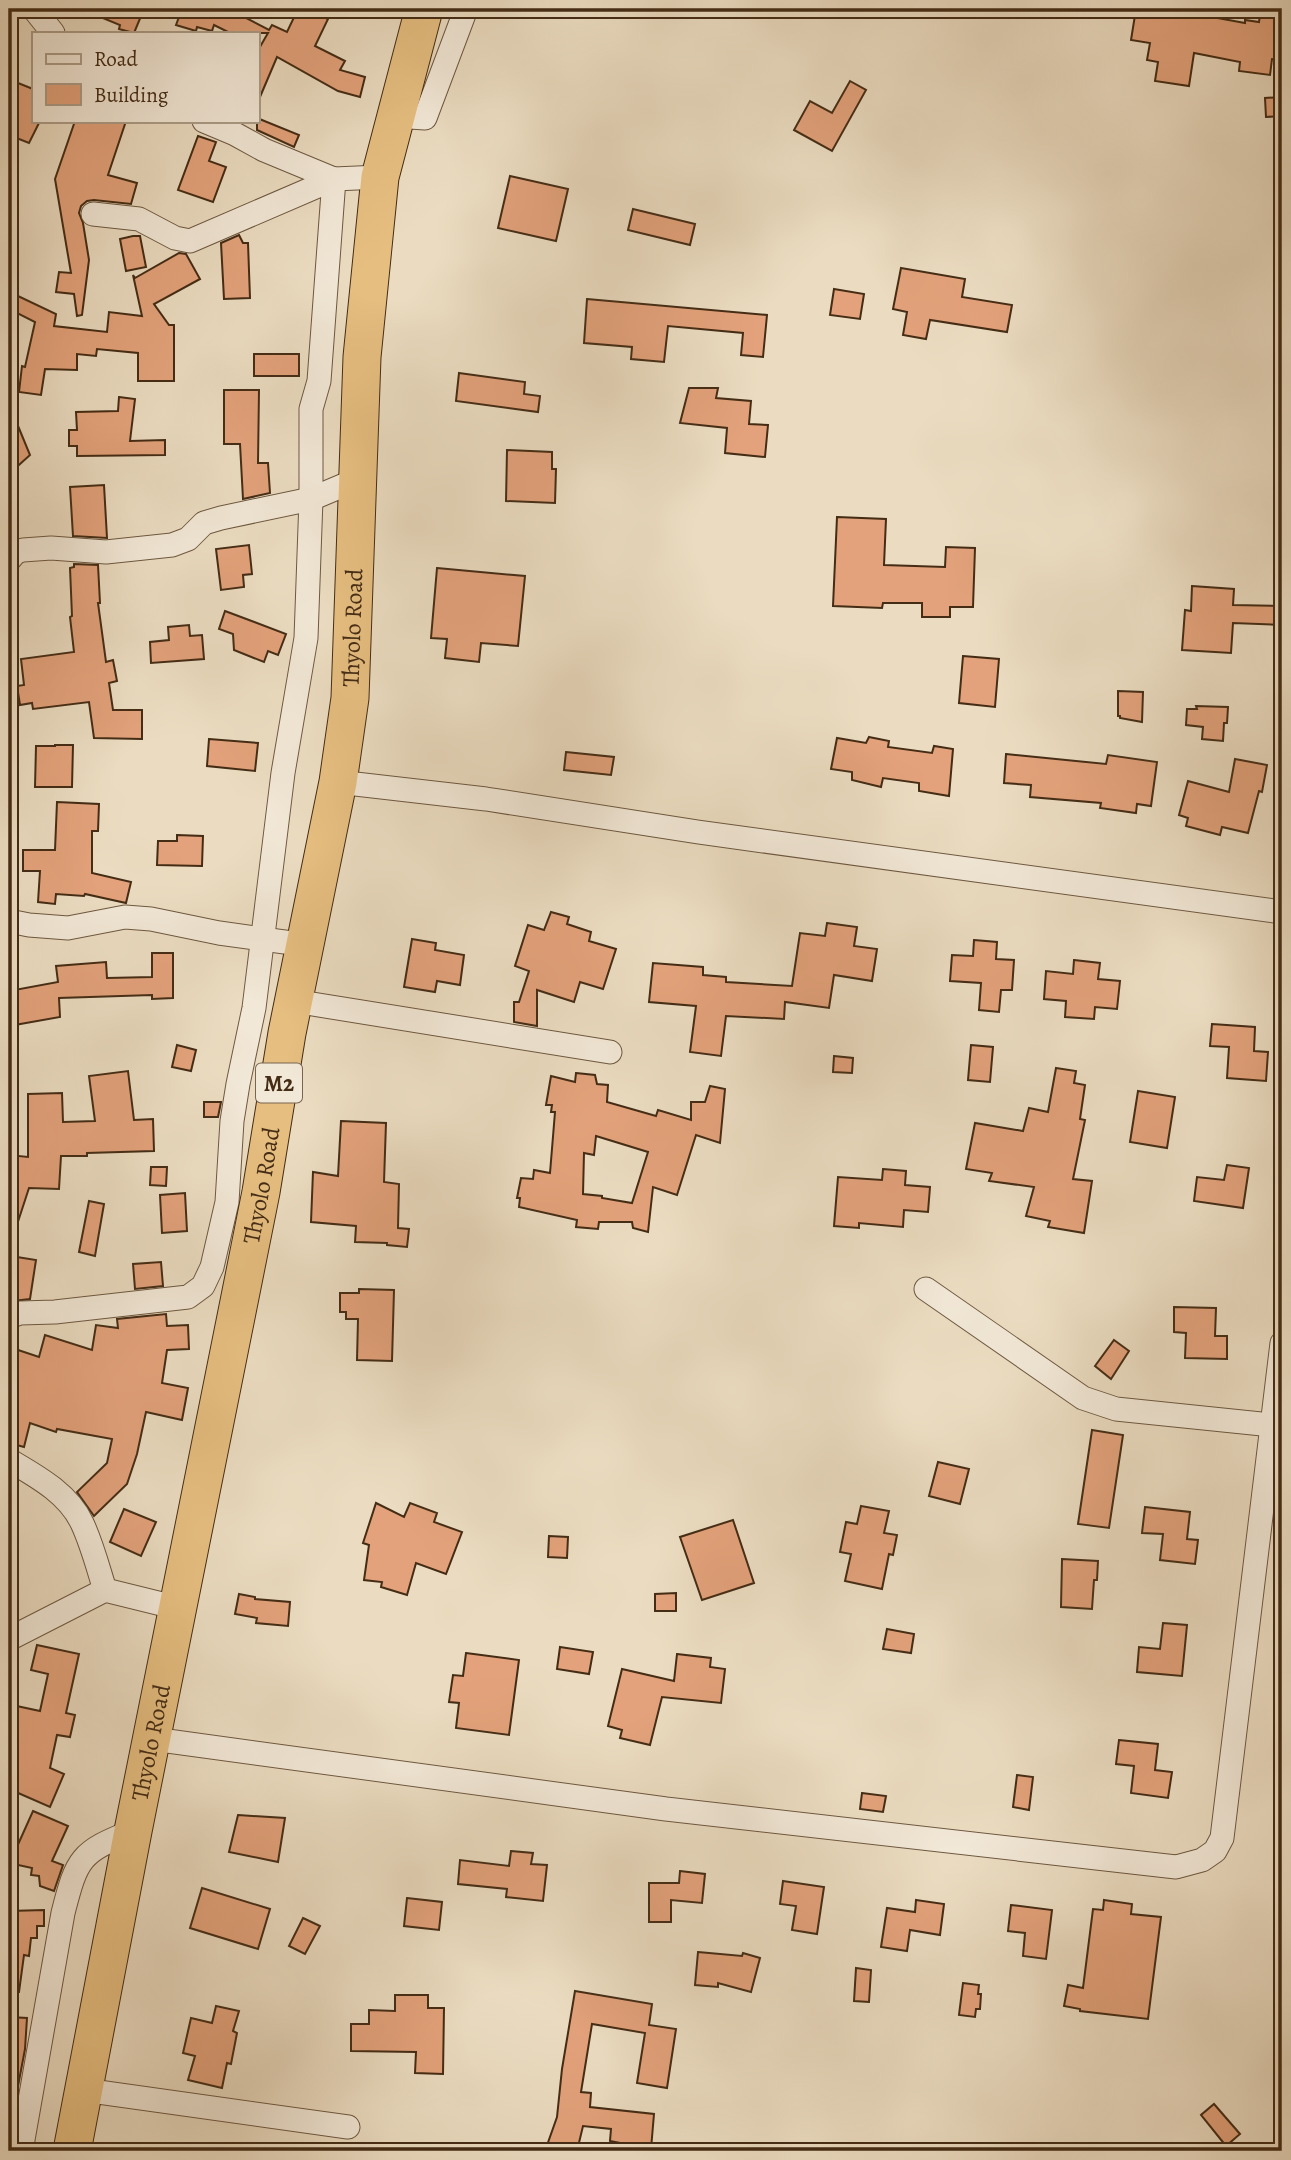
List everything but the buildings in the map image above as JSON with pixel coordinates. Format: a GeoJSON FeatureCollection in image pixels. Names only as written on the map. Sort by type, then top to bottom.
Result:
{"type":"FeatureCollection","features":[{"type":"Feature","properties":{"kind":"highway","name":"Thyolo Road"},"geometry":{"type":"LineString","coordinates":[[72,2151],[261,1192],[291,1017],[338,782],[350,698],[362,356],[380,177],[424,9]]}},
{"type":"Feature","properties":{"kind":"street"},"geometry":{"type":"LineString","coordinates":[[34,9],[52,32]]}},
{"type":"Feature","properties":{"kind":"street"},"geometry":{"type":"LineString","coordinates":[[395,116],[425,118],[466,9]]}},
{"type":"Feature","properties":{"kind":"street"},"geometry":{"type":"LineString","coordinates":[[206,122],[334,179]]}},
{"type":"Feature","properties":{"kind":"street"},"geometry":{"type":"LineString","coordinates":[[93,214],[139,219],[175,238],[190,241],[334,179],[380,177]]}},
{"type":"Feature","properties":{"kind":"street"},"geometry":{"type":"LineString","coordinates":[[9,1317],[20,1313],[55,1312],[188,1297],[203,1286],[212,1267],[227,1202],[232,1121],[264,939],[283,773],[306,638],[311,409],[319,381],[334,179]]}},
{"type":"Feature","properties":{"kind":"street"},"geometry":{"type":"LineString","coordinates":[[9,560],[16,552],[23,550],[51,548],[107,552],[172,545],[188,539],[204,523],[311,499],[356,480]]}},
{"type":"Feature","properties":{"kind":"street"},"geometry":{"type":"LineString","coordinates":[[338,782],[486,799],[710,834],[1282,912]]}},
{"type":"Feature","properties":{"kind":"street"},"geometry":{"type":"LineString","coordinates":[[9,922],[68,928],[125,917],[152,919],[219,933],[307,945]]}},
{"type":"Feature","properties":{"kind":"street"},"geometry":{"type":"LineString","coordinates":[[250,1030],[291,1017],[610,1052]]}},
{"type":"Feature","properties":{"kind":"street"},"geometry":{"type":"LineString","coordinates":[[227,1202],[261,1192]]}},
{"type":"Feature","properties":{"kind":"street"},"geometry":{"type":"LineString","coordinates":[[926,1289],[1083,1398],[1116,1409],[1272,1425]]}},
{"type":"Feature","properties":{"kind":"street"},"geometry":{"type":"LineString","coordinates":[[153,1739],[678,1810],[1056,1855],[1176,1867],[1202,1860],[1215,1851],[1222,1838],[1282,1343]]}},
{"type":"Feature","properties":{"kind":"street"},"geometry":{"type":"LineString","coordinates":[[9,1460],[36,1476],[66,1500],[81,1520],[105,1590]]}},
{"type":"Feature","properties":{"kind":"street"},"geometry":{"type":"LineString","coordinates":[[9,1639],[105,1590],[177,1608]]}},
{"type":"Feature","properties":{"kind":"street"},"geometry":{"type":"LineString","coordinates":[[19,2151],[71,1879],[83,1858],[100,1844],[133,1831]]}},
{"type":"Feature","properties":{"kind":"street"},"geometry":{"type":"LineString","coordinates":[[84,2091],[348,2127]]}},
{"type":"Feature","properties":{"kind":"street"},"geometry":{"type":"LineString","coordinates":[[9,2140],[19,2151]]}}]}
